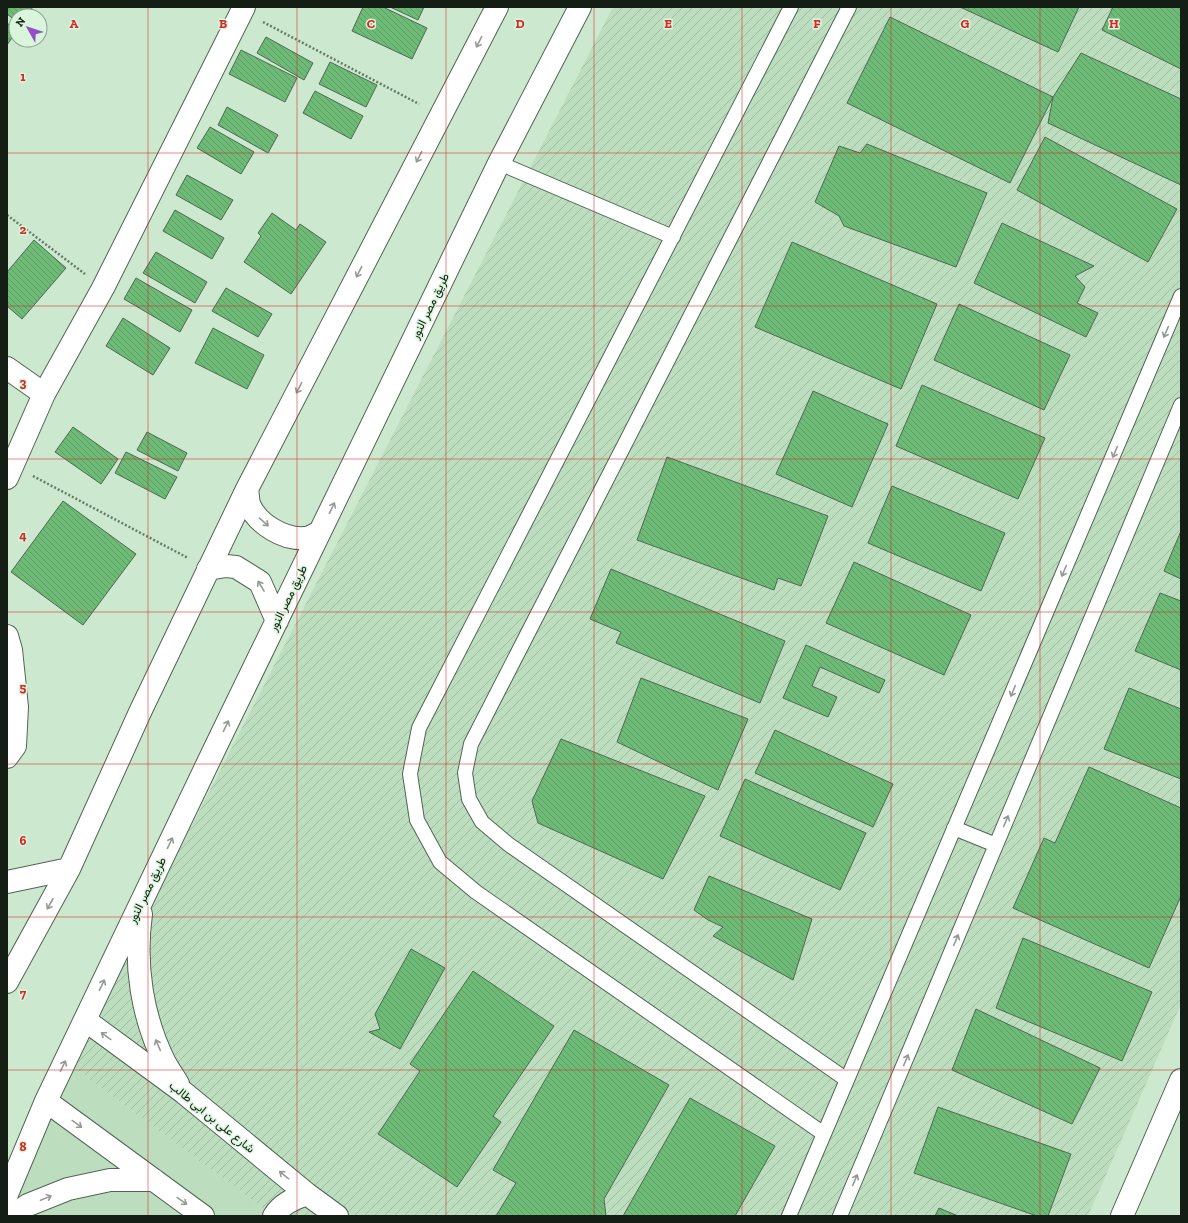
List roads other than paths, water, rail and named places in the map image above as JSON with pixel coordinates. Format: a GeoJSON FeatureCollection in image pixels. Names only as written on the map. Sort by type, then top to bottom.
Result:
{"type":"FeatureCollection","features":[{"type":"Feature","properties":{"kind":"street"},"geometry":{"type":"LineString","coordinates":[[10,969],[69,869],[141,710],[247,489],[497,7]]}},
{"type":"Feature","properties":{"kind":"street","name":"طريق مصر النور"},"geometry":{"type":"LineString","coordinates":[[7,1194],[46,1101],[142,900],[499,163],[580,7]]}},
{"type":"Feature","properties":{"kind":"street"},"geometry":{"type":"LineString","coordinates":[[10,472],[44,394],[103,288],[243,9]]}},
{"type":"Feature","properties":{"kind":"street"},"geometry":{"type":"LineString","coordinates":[[7,368],[44,394]]}},
{"type":"Feature","properties":{"kind":"street"},"geometry":{"type":"LineString","coordinates":[[247,489],[249,504],[255,514],[264,524],[277,532],[306,538],[320,532]]}},
{"type":"Feature","properties":{"kind":"street"},"geometry":{"type":"LineString","coordinates":[[208,569],[226,566],[236,567],[260,582],[277,621]]}},
{"type":"Feature","properties":{"kind":"street"},"geometry":{"type":"LineString","coordinates":[[7,636],[12,650],[17,707],[15,746],[7,757]]}},
{"type":"Feature","properties":{"kind":"street"},"geometry":{"type":"LineString","coordinates":[[7,882],[69,869]]}},
{"type":"Feature","properties":{"kind":"street"},"geometry":{"type":"LineString","coordinates":[[142,900],[138,940],[138,967],[143,1000],[152,1032],[165,1063],[183,1092]]}},
{"type":"Feature","properties":{"kind":"street","name":"شارع على بن ابى طالب"},"geometry":{"type":"LineString","coordinates":[[85,1020],[183,1092],[307,1194],[337,1216]]}},
{"type":"Feature","properties":{"kind":"street"},"geometry":{"type":"LineString","coordinates":[[1122,1216],[1181,1080]]}},
{"type":"Feature","properties":{"kind":"street"},"geometry":{"type":"LineString","coordinates":[[46,1101],[203,1216]]}},
{"type":"Feature","properties":{"kind":"street"},"geometry":{"type":"LineString","coordinates":[[12,1216],[28,1205],[68,1189],[110,1180],[154,1180]]}},
{"type":"Feature","properties":{"kind":"street"},"geometry":{"type":"LineString","coordinates":[[274,1216],[290,1200],[307,1194]]}},
{"type":"Feature","properties":{"kind":"lane"},"geometry":{"type":"LineString","coordinates":[[791,7],[420,728],[410,774],[417,820],[440,862],[476,892],[824,1134]]}},
{"type":"Feature","properties":{"kind":"lane"},"geometry":{"type":"LineString","coordinates":[[847,1080],[508,844],[482,822],[469,799],[465,773],[471,744],[849,7]]}},
{"type":"Feature","properties":{"kind":"lane"},"geometry":{"type":"LineString","coordinates":[[499,163],[673,237]]}},
{"type":"Feature","properties":{"kind":"lane"},"geometry":{"type":"LineString","coordinates":[[789,1216],[1181,296]]}},
{"type":"Feature","properties":{"kind":"lane"},"geometry":{"type":"LineString","coordinates":[[840,1216],[1181,405]]}},
{"type":"Feature","properties":{"kind":"lane"},"geometry":{"type":"LineString","coordinates":[[954,828],[996,845]]}}]}
